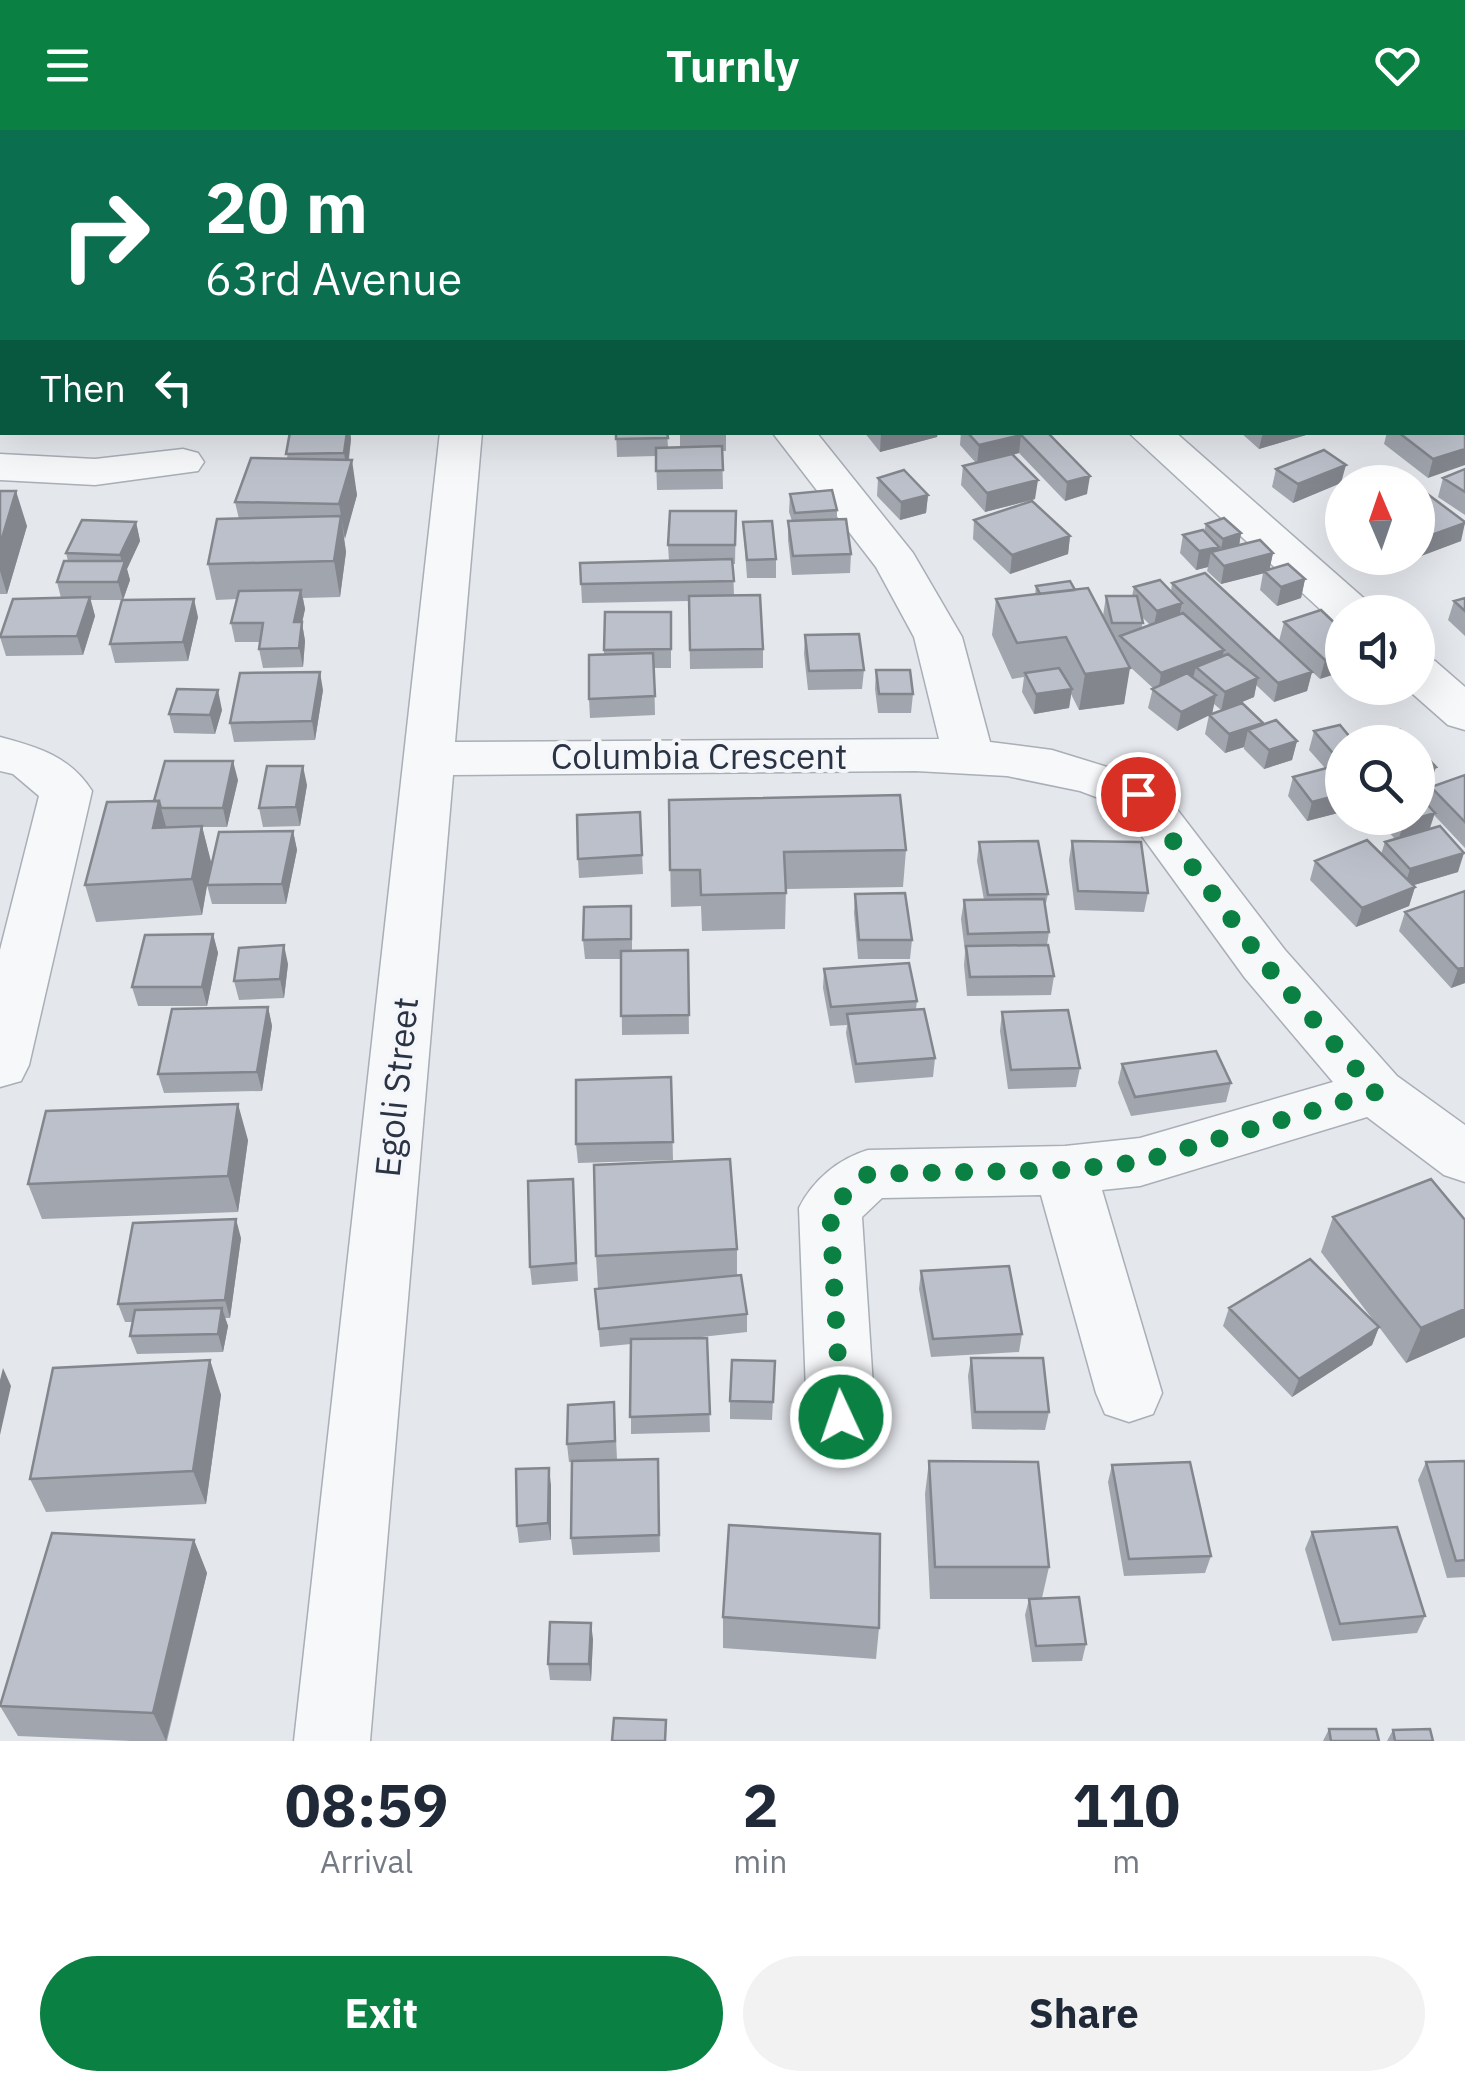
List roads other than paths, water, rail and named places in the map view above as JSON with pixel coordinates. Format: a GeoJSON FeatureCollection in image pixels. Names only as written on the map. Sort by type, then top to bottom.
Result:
{"type":"FeatureCollection","features":[{"type":"Feature","properties":{"kind":"street","name":"Egoli Street"},"geometry":{"type":"LineString","coordinates":[[332,1741],[461,435]]}},
{"type":"Feature","properties":{"kind":"street"},"geometry":{"type":"LineString","coordinates":[[795,435],[897,563],[938,637],[968,756]]}},
{"type":"Feature","properties":{"kind":"street"},"geometry":{"type":"LineString","coordinates":[[1152,435],[1332,595]]}},
{"type":"Feature","properties":{"kind":"street"},"geometry":{"type":"LineString","coordinates":[[0,467],[94,472],[183,462]]}},
{"type":"Feature","properties":{"kind":"street"},"geometry":{"type":"LineString","coordinates":[[1435,687],[1465,714]]}},
{"type":"Feature","properties":{"kind":"street"},"geometry":{"type":"LineString","coordinates":[[0,754],[31,762],[66,790],[0,1065]]}},
{"type":"Feature","properties":{"kind":"street","name":"Columbia Crescent"},"geometry":{"type":"LineString","coordinates":[[430,758],[968,756],[1072,770],[1108,780],[1138,794],[1265,964],[1376,1092],[1465,1158]]}},
{"type":"Feature","properties":{"kind":"street"},"geometry":{"type":"LineString","coordinates":[[841,1417],[830,1208],[868,1174],[1065,1170],[1140,1162],[1376,1092]]}},
{"type":"Feature","properties":{"kind":"street"},"geometry":{"type":"LineString","coordinates":[[1065,1170],[1128,1393]]}}]}
